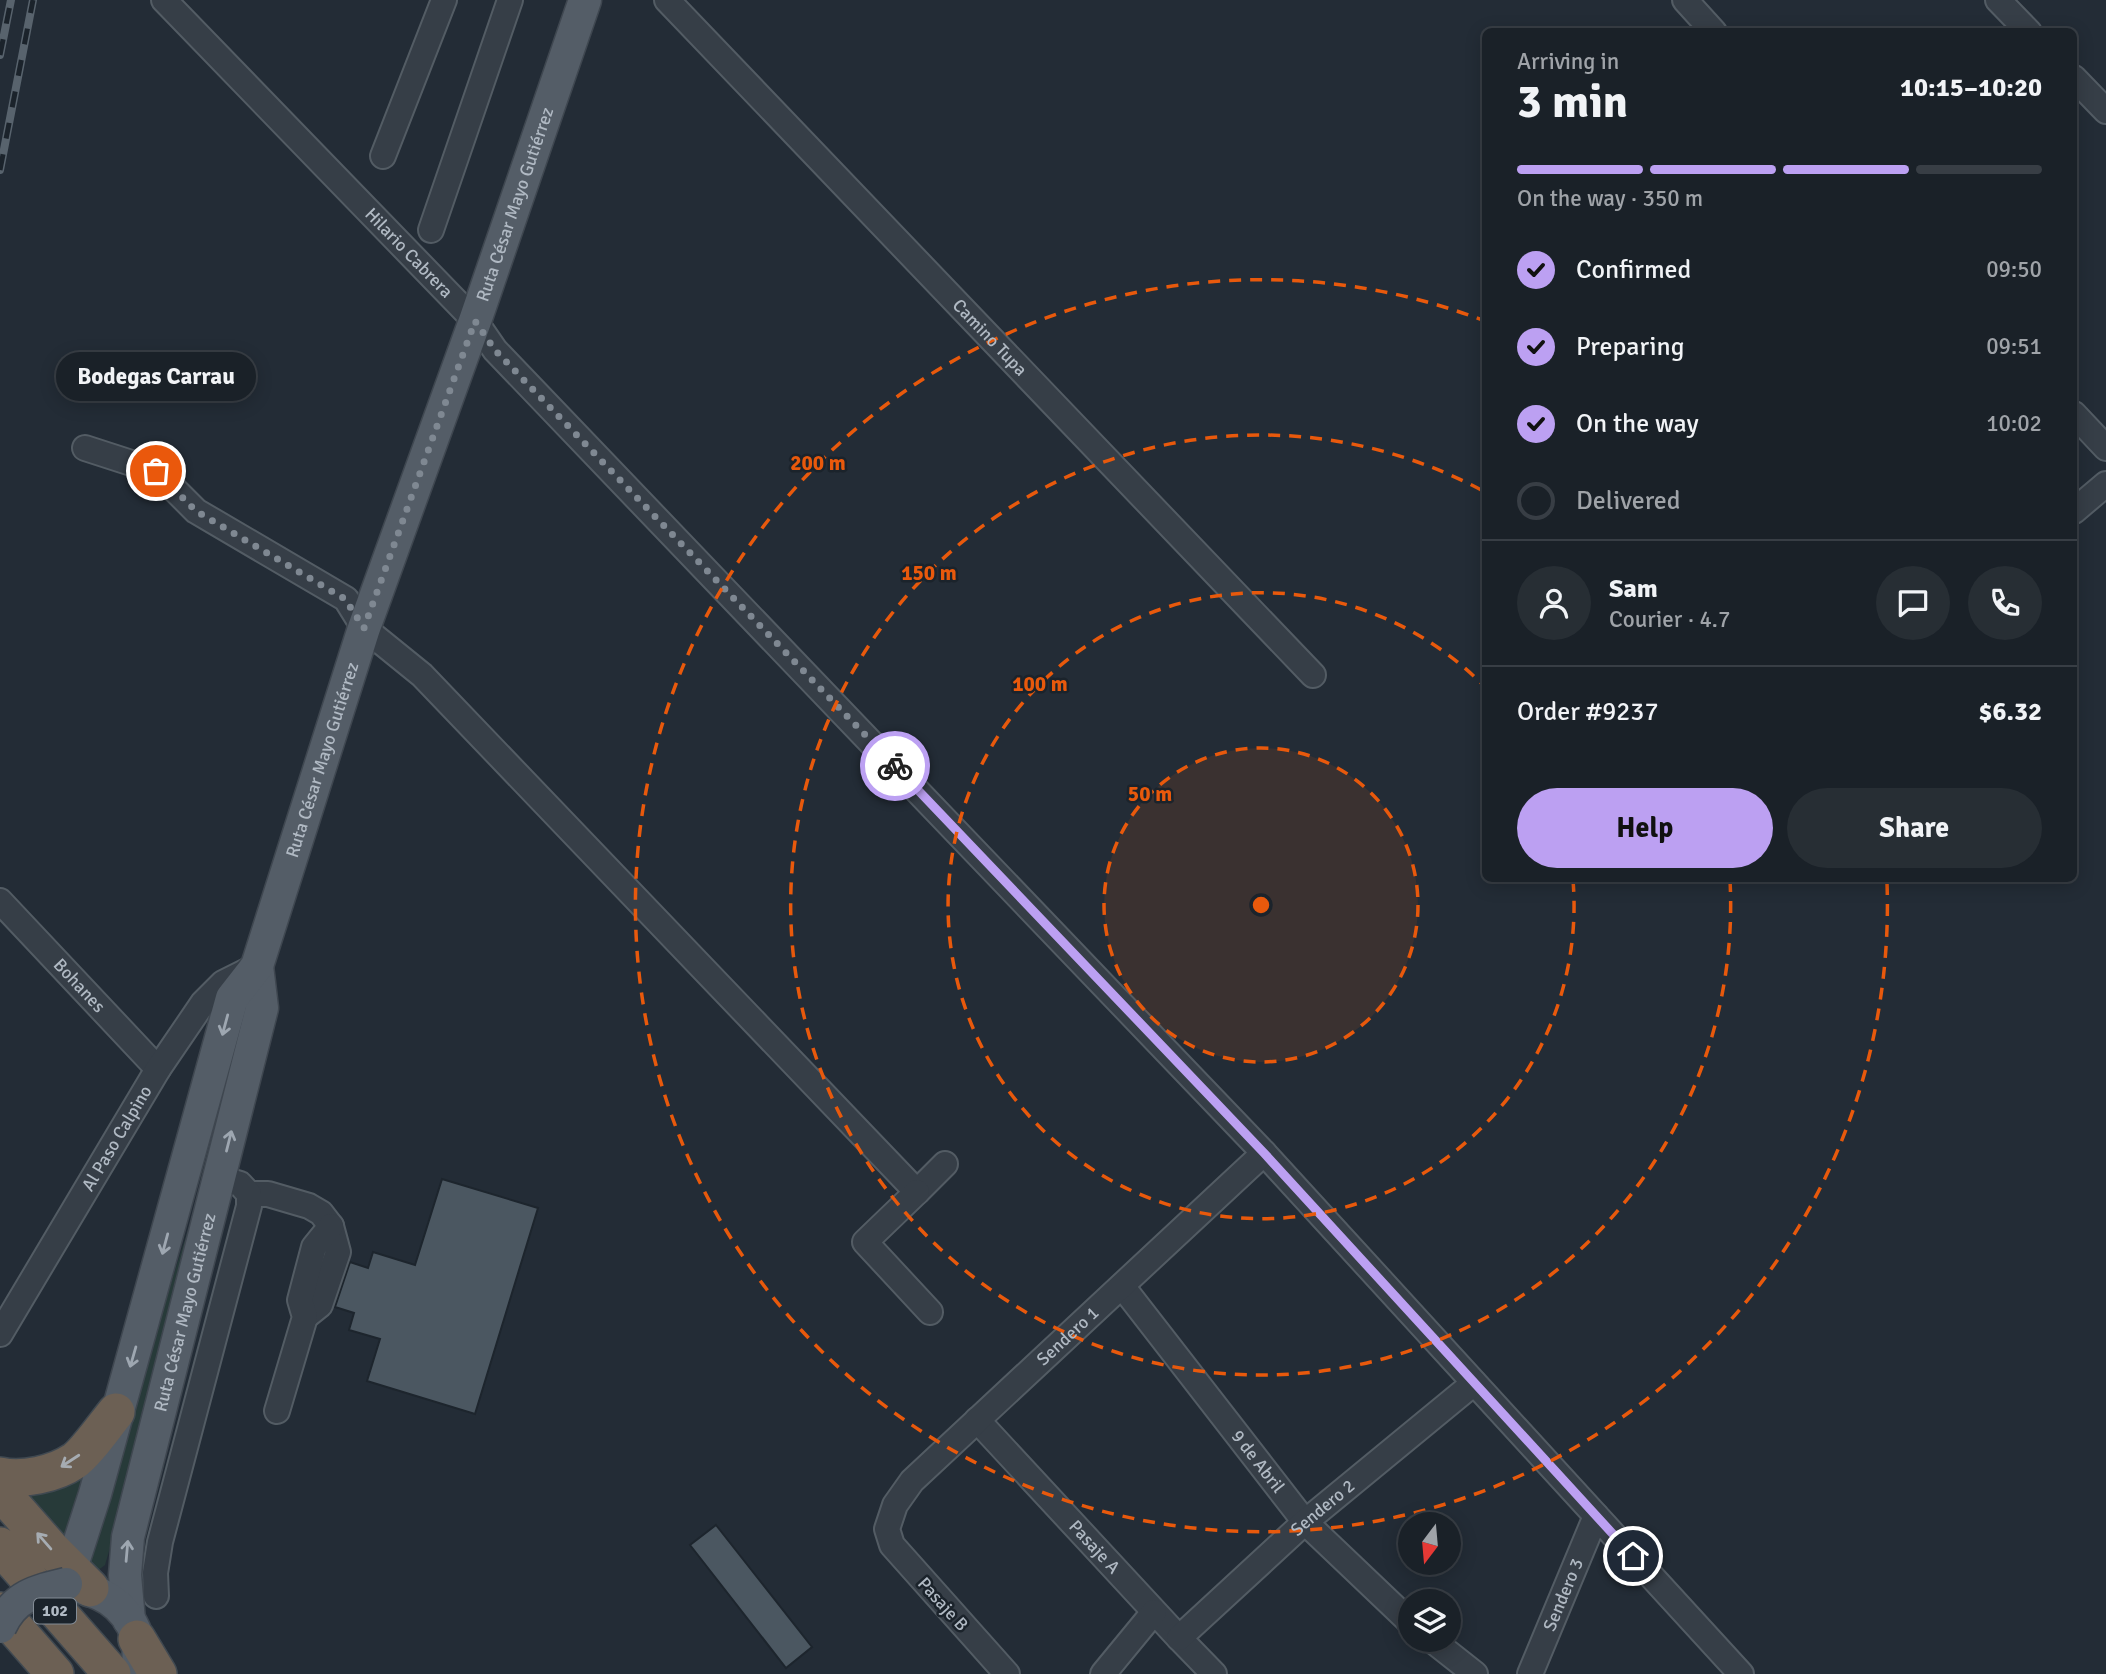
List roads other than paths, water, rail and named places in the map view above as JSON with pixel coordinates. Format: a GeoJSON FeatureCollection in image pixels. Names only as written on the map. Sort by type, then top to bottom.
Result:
{"type":"FeatureCollection","features":[{"type":"Feature","properties":{"kind":"highway"},"geometry":{"type":"LineString","coordinates":[[0,1476],[26,1477],[50,1472],[75,1461],[116,1412]]}},
{"type":"Feature","properties":{"kind":"highway"},"geometry":{"type":"LineString","coordinates":[[0,1491],[76,1580]]}},
{"type":"Feature","properties":{"kind":"highway","name":"102"},"geometry":{"type":"LineString","coordinates":[[0,1546],[136,1658]]}},
{"type":"Feature","properties":{"kind":"highway","name":"102"},"geometry":{"type":"LineString","coordinates":[[0,1611],[55,1674]]}},
{"type":"Feature","properties":{"kind":"main road","name":"Ruta César Mayo Gutiérrez"},"geometry":{"type":"LineString","coordinates":[[76,1580],[116,1412],[232,998],[257,966],[364,628],[475,321],[586,0]]}},
{"type":"Feature","properties":{"kind":"main road","name":"Ruta César Mayo Gutiérrez"},"geometry":{"type":"LineString","coordinates":[[136,1658],[125,1575],[128,1537],[262,1008],[257,966]]}},
{"type":"Feature","properties":{"kind":"main road"},"geometry":{"type":"LineString","coordinates":[[0,1627],[7,1612],[34,1591],[76,1580],[112,1600],[136,1658]]}},
{"type":"Feature","properties":{"kind":"street","name":"Hilario Cabrera"},"geometry":{"type":"LineString","coordinates":[[164,0],[475,321],[504,359],[1264,1153],[1741,1674]]}},
{"type":"Feature","properties":{"kind":"street"},"geometry":{"type":"LineString","coordinates":[[383,156],[444,0]]}},
{"type":"Feature","properties":{"kind":"street"},"geometry":{"type":"LineString","coordinates":[[431,230],[510,0]]}},
{"type":"Feature","properties":{"kind":"street","name":"Camino Tupa"},"geometry":{"type":"LineString","coordinates":[[667,0],[1313,675]]}},
{"type":"Feature","properties":{"kind":"street"},"geometry":{"type":"LineString","coordinates":[[1685,0],[1710,28]]}},
{"type":"Feature","properties":{"kind":"street"},"geometry":{"type":"LineString","coordinates":[[1998,0],[2025,28]]}},
{"type":"Feature","properties":{"kind":"street"},"geometry":{"type":"LineString","coordinates":[[2077,81],[2106,111]]}},
{"type":"Feature","properties":{"kind":"street"},"geometry":{"type":"LineString","coordinates":[[2077,417],[2106,448]]}},
{"type":"Feature","properties":{"kind":"street"},"geometry":{"type":"LineString","coordinates":[[85,448],[156,471],[196,511],[345,599],[364,628],[422,675],[917,1192]]}},
{"type":"Feature","properties":{"kind":"street"},"geometry":{"type":"LineString","coordinates":[[2077,508],[2106,484]]}},
{"type":"Feature","properties":{"kind":"street","name":"Bohanes"},"geometry":{"type":"LineString","coordinates":[[0,901],[158,1069]]}},
{"type":"Feature","properties":{"kind":"street","name":"Al Paso Calpino"},"geometry":{"type":"LineString","coordinates":[[0,1334],[158,1069],[203,1003],[223,984],[257,966]]}},
{"type":"Feature","properties":{"kind":"street","name":"Sendero 1"},"geometry":{"type":"LineString","coordinates":[[887,1529],[895,1505],[912,1481],[1264,1153]]}},
{"type":"Feature","properties":{"kind":"street"},"geometry":{"type":"LineString","coordinates":[[930,1312],[865,1242],[945,1164]]}},
{"type":"Feature","properties":{"kind":"street"},"geometry":{"type":"LineString","coordinates":[[156,1596],[155,1573],[160,1542],[249,1206],[249,1194],[240,1184],[220,1178]]}},
{"type":"Feature","properties":{"kind":"street"},"geometry":{"type":"LineString","coordinates":[[249,1194],[268,1194],[309,1206],[321,1213],[331,1226],[338,1251],[320,1305],[305,1317],[277,1411]]}},
{"type":"Feature","properties":{"kind":"street","name":"9 de Abril"},"geometry":{"type":"LineString","coordinates":[[1122,1286],[1305,1522],[1398,1611]]}},
{"type":"Feature","properties":{"kind":"street","name":"Sendero 2"},"geometry":{"type":"LineString","coordinates":[[1179,1638],[1305,1522],[1474,1383]]}},
{"type":"Feature","properties":{"kind":"street","name":"Pasaje A"},"geometry":{"type":"LineString","coordinates":[[977,1420],[1214,1674]]}},
{"type":"Feature","properties":{"kind":"street","name":"Sendero 3"},"geometry":{"type":"LineString","coordinates":[[1530,1674],[1596,1516]]}},
{"type":"Feature","properties":{"kind":"street","name":"Pasaje B"},"geometry":{"type":"LineString","coordinates":[[887,1529],[892,1545],[903,1559],[1007,1674]]}},
{"type":"Feature","properties":{"kind":"street"},"geometry":{"type":"LineString","coordinates":[[1103,1674],[1154,1612]]}},
{"type":"Feature","properties":{"kind":"street"},"geometry":{"type":"LineString","coordinates":[[1447,1652],[1475,1674]]}},
{"type":"Feature","properties":{"kind":"railway"},"geometry":{"type":"LineString","coordinates":[[0,55],[11,0]]}},
{"type":"Feature","properties":{"kind":"railway"},"geometry":{"type":"LineString","coordinates":[[0,170],[33,0]]}},
{"type":"Feature","properties":{"kind":"place","name":"Bodegas Carrau"},"geometry":{"type":"Point","coordinates":[156,471]}}]}
